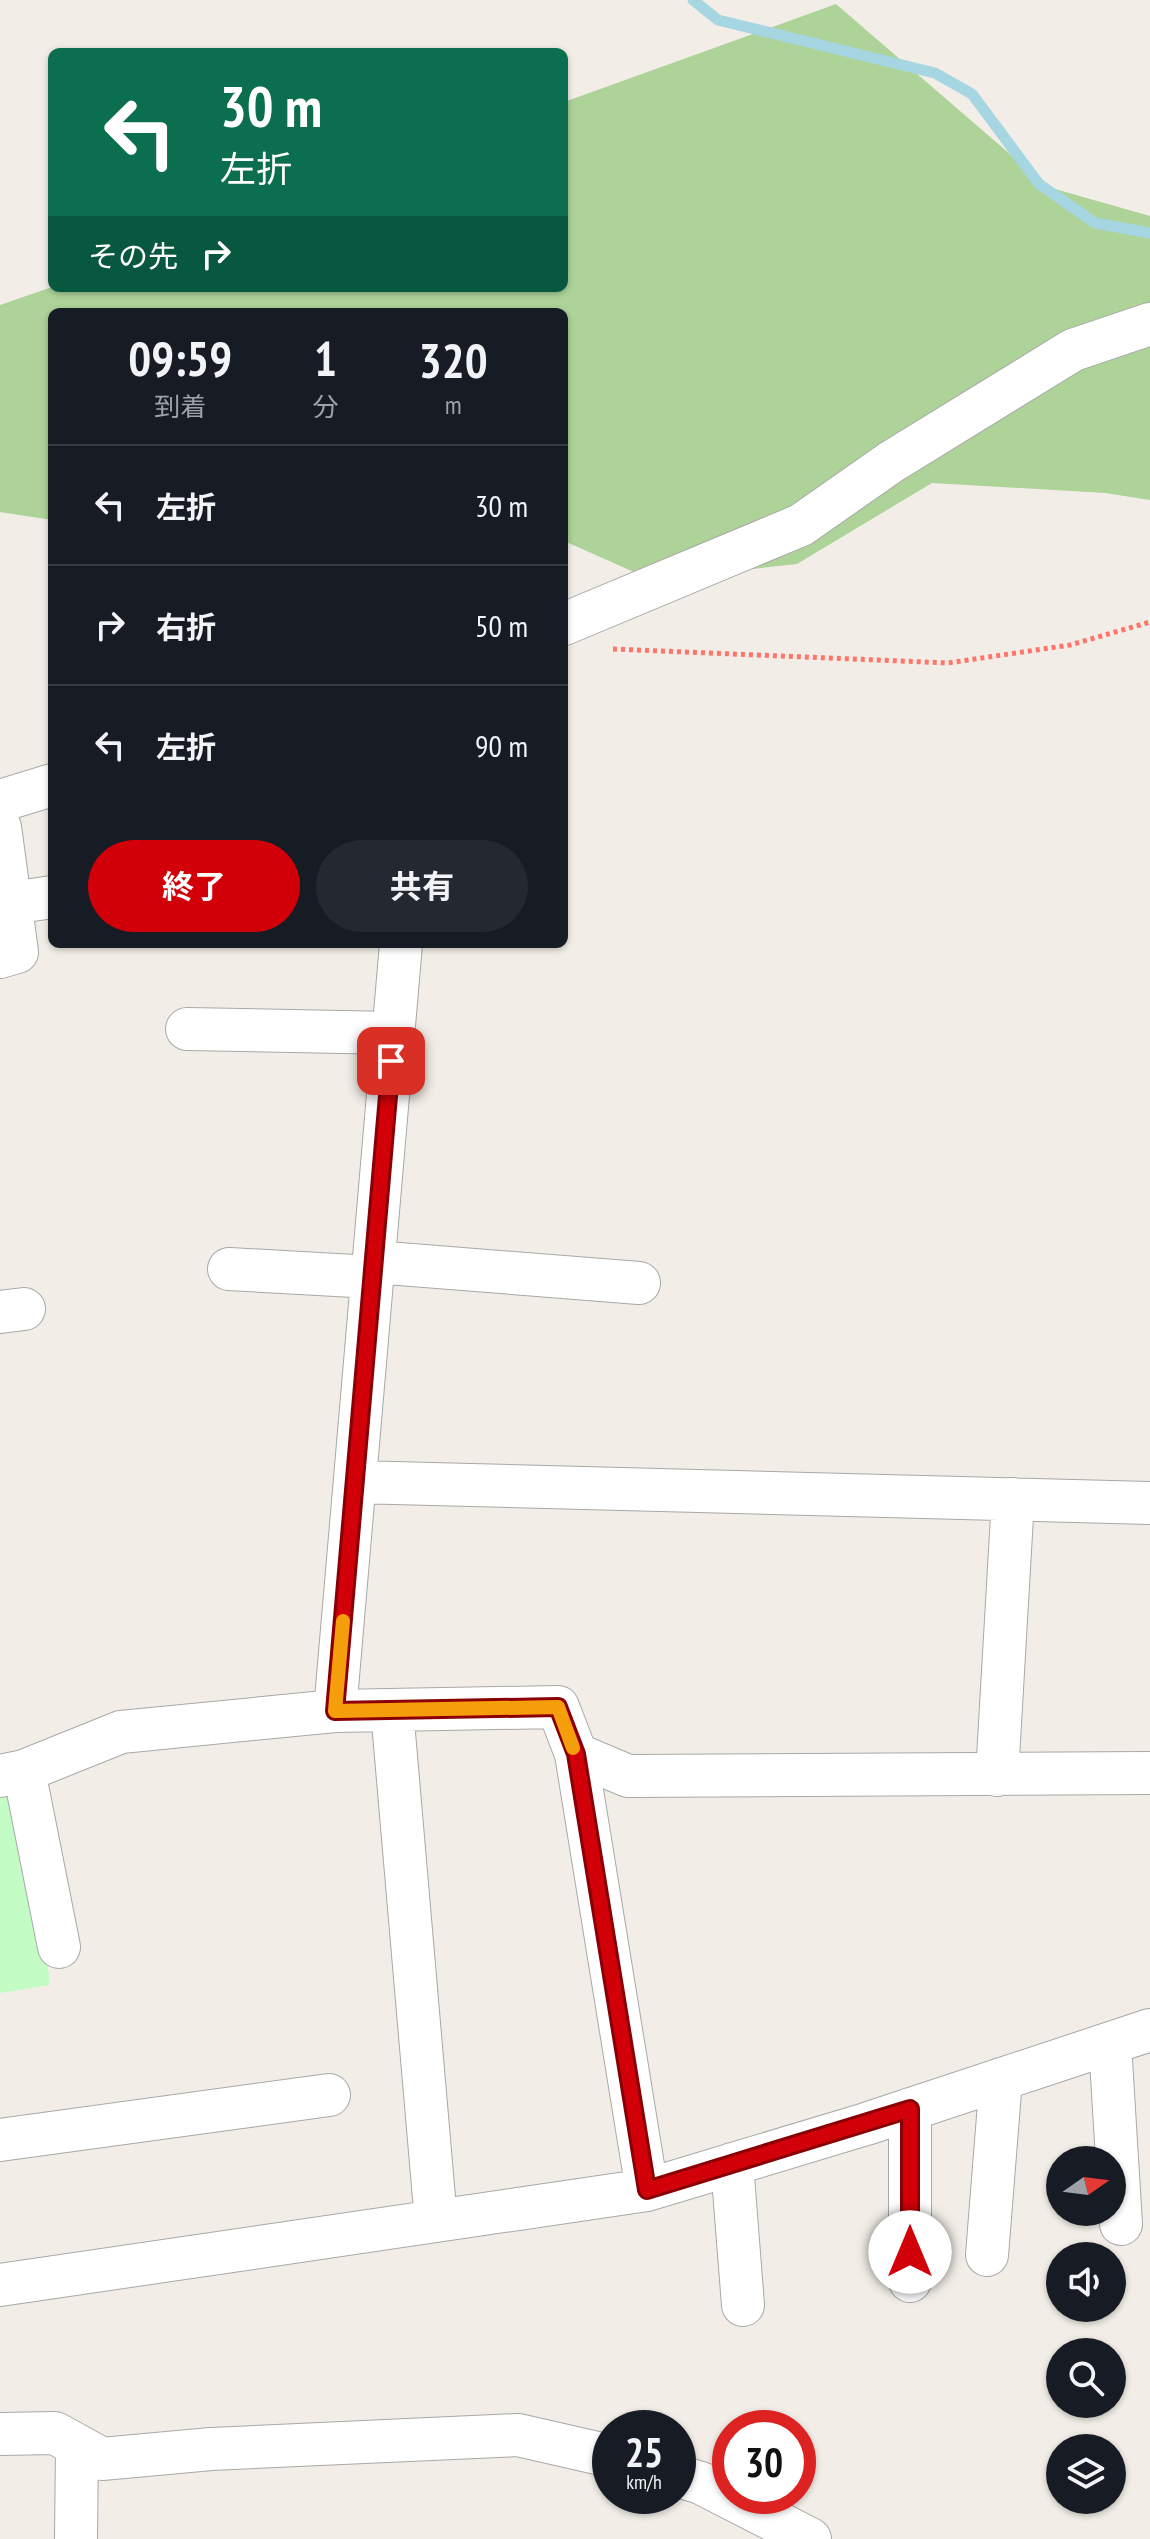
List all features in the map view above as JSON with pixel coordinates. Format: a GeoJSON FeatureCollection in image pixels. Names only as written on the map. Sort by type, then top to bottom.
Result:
{"type":"FeatureCollection","features":[{"type":"Feature","properties":{"kind":"street"},"geometry":{"type":"LineString","coordinates":[[568,622],[801,525],[891,462],[1073,350],[1150,324]]}},
{"type":"Feature","properties":{"kind":"street"},"geometry":{"type":"LineString","coordinates":[[0,801],[48,786]]}},
{"type":"Feature","properties":{"kind":"street"},"geometry":{"type":"LineString","coordinates":[[0,827],[17,952],[0,957]]}},
{"type":"Feature","properties":{"kind":"street"},"geometry":{"type":"LineString","coordinates":[[12,903],[48,898]]}},
{"type":"Feature","properties":{"kind":"street"},"geometry":{"type":"LineString","coordinates":[[335,1711],[401,948]]}},
{"type":"Feature","properties":{"kind":"street"},"geometry":{"type":"LineString","coordinates":[[187,1029],[393,1033]]}},
{"type":"Feature","properties":{"kind":"street"},"geometry":{"type":"LineString","coordinates":[[229,1269],[373,1270],[639,1283]]}},
{"type":"Feature","properties":{"kind":"street"},"geometry":{"type":"LineString","coordinates":[[355,1482],[1150,1503]]}},
{"type":"Feature","properties":{"kind":"street"},"geometry":{"type":"LineString","coordinates":[[997,1775],[1013,1499]]}},
{"type":"Feature","properties":{"kind":"street"},"geometry":{"type":"LineString","coordinates":[[59,1947],[12,1774],[121,1732],[335,1711],[558,1707],[576,1754],[647,2190]]}},
{"type":"Feature","properties":{"kind":"street"},"geometry":{"type":"LineString","coordinates":[[392,1710],[436,2221]]}},
{"type":"Feature","properties":{"kind":"street"},"geometry":{"type":"LineString","coordinates":[[576,1754],[628,1776],[1150,1773]]}},
{"type":"Feature","properties":{"kind":"street"},"geometry":{"type":"LineString","coordinates":[[0,2285],[647,2190],[910,2109],[1150,2030]]}},
{"type":"Feature","properties":{"kind":"street"},"geometry":{"type":"LineString","coordinates":[[1110,2044],[1116,2146]]}},
{"type":"Feature","properties":{"kind":"street"},"geometry":{"type":"LineString","coordinates":[[987,2255],[1001,2079]]}},
{"type":"Feature","properties":{"kind":"street"},"geometry":{"type":"LineString","coordinates":[[0,2140],[329,2095]]}},
{"type":"Feature","properties":{"kind":"street"},"geometry":{"type":"LineString","coordinates":[[910,2109],[910,2281]]}},
{"type":"Feature","properties":{"kind":"street"},"geometry":{"type":"LineString","coordinates":[[732,2164],[743,2305]]}},
{"type":"Feature","properties":{"kind":"street"},"geometry":{"type":"LineString","coordinates":[[0,2434],[55,2433],[102,2459],[211,2449],[518,2435],[592,2452]]}},
{"type":"Feature","properties":{"kind":"street"},"geometry":{"type":"LineString","coordinates":[[76,2539],[77,2445]]}},
{"type":"Feature","properties":{"kind":"street"},"geometry":{"type":"LineString","coordinates":[[696,2481],[810,2539]]}},
{"type":"Feature","properties":{"kind":"path"},"geometry":{"type":"LineString","coordinates":[[599,649],[948,663],[1070,645],[1150,622]]}},
{"type":"Feature","properties":{"kind":"green space"},"geometry":{"type":"Polygon","coordinates":[[[836,4],[1048,187],[1150,216],[1150,500],[1105,493],[932,483],[797,564],[652,580],[568,543],[568,308],[48,308],[48,519],[0,512],[0,305],[48,288],[48,292],[568,292],[568,101],[836,4]]]}},
{"type":"Feature","properties":{"kind":"green space"},"geometry":{"type":"Polygon","coordinates":[[[24,1771],[50,1985],[0,1993],[0,1774],[24,1771]]]}},
{"type":"Feature","properties":{"kind":"waterway"},"geometry":{"type":"LineString","coordinates":[[693,0],[718,20],[935,73],[972,94],[1039,184],[1095,223],[1150,233]]}},
{"type":"Feature","properties":{"kind":"slow traffic"},"geometry":{"type":"LineString","coordinates":[[343,1621],[335,1711],[558,1707],[573,1748]]}},
{"type":"Feature","properties":{"kind":"route"},"geometry":{"type":"LineString","coordinates":[[391,1061],[335,1711],[558,1707],[576,1754],[647,2190],[910,2109],[910,2252]]}}]}
